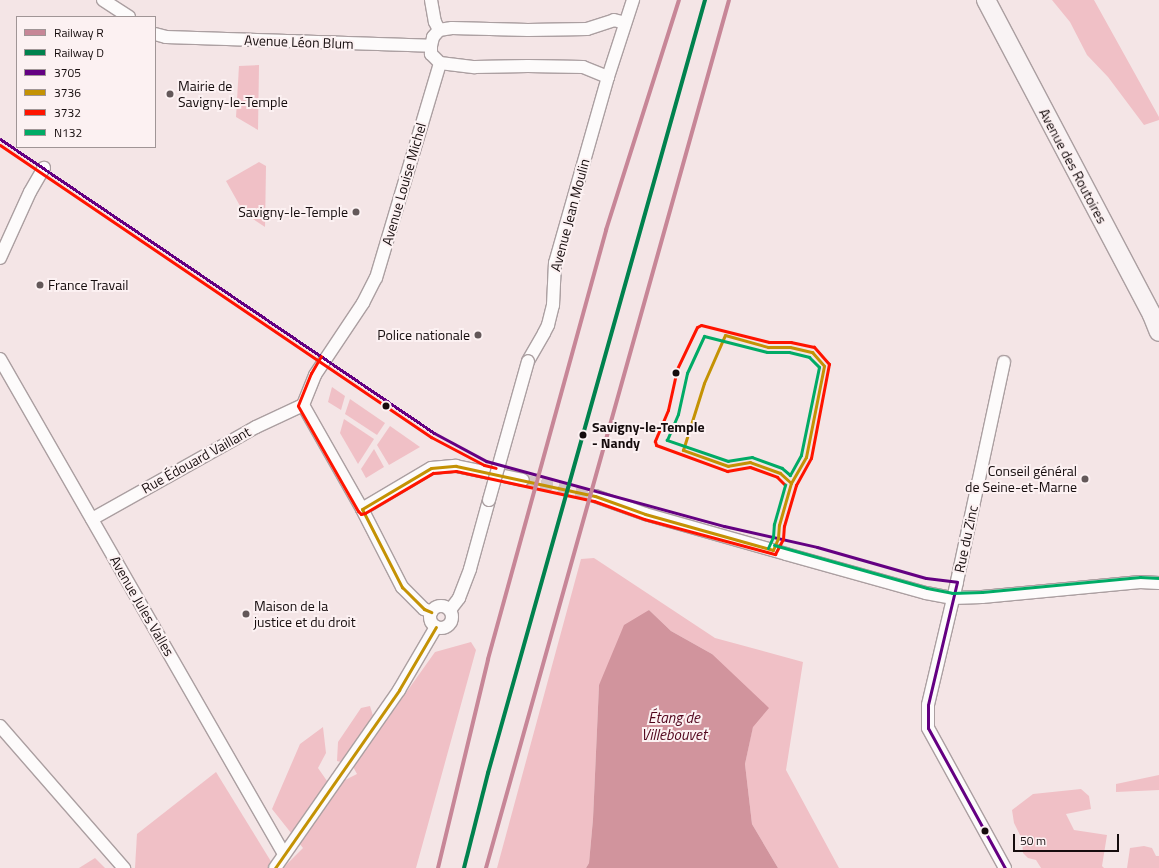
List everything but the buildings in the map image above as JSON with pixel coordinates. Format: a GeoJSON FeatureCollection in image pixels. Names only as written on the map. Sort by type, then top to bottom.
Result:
{"type":"FeatureCollection","features":[{"type":"Feature","properties":{"kind":"street"},"geometry":{"type":"LineString","coordinates":[[103,0],[127,16]]}},
{"type":"Feature","properties":{"kind":"street"},"geometry":{"type":"LineString","coordinates":[[431,0],[435,22],[439,30]]}},
{"type":"Feature","properties":{"kind":"street","name":"Avenue Jean Moulin"},"geometry":{"type":"LineString","coordinates":[[450,610],[459,598],[470,569],[528,361],[544,333],[553,305],[553,274],[555,263],[608,77],[633,0]]}},
{"type":"Feature","properties":{"kind":"street","name":"Avenue des Routoires"},"geometry":{"type":"LineString","coordinates":[[986,0],[1152,315],[1159,332]]}},
{"type":"Feature","properties":{"kind":"street"},"geometry":{"type":"LineString","coordinates":[[608,77],[583,67],[476,67],[440,63],[431,54],[431,46],[433,37],[439,30],[452,28],[528,30],[587,29],[614,20],[625,23]]}},
{"type":"Feature","properties":{"kind":"street","name":"Avenue Léon Blum"},"geometry":{"type":"LineString","coordinates":[[161,35],[431,46]]}},
{"type":"Feature","properties":{"kind":"street","name":"Avenue Louise Michel"},"geometry":{"type":"LineString","coordinates":[[303,405],[315,375],[363,303],[376,278],[440,63]]}},
{"type":"Feature","properties":{"kind":"street"},"geometry":{"type":"LineString","coordinates":[[0,258],[30,192],[44,168]]}},
{"type":"Feature","properties":{"kind":"street","name":"Avenue Jules Valles"},"geometry":{"type":"LineString","coordinates":[[0,359],[284,854]]}},
{"type":"Feature","properties":{"kind":"street","name":"Rue du Zinc"},"geometry":{"type":"LineString","coordinates":[[1004,362],[957,582],[928,705],[928,728],[1005,868]]}},
{"type":"Feature","properties":{"kind":"street"},"geometry":{"type":"LineString","coordinates":[[303,405],[362,509],[402,587],[424,609],[431,612]]}},
{"type":"Feature","properties":{"kind":"street","name":"Rue Édouard Vaillant"},"geometry":{"type":"LineString","coordinates":[[92,519],[256,426],[303,405]]}},
{"type":"Feature","properties":{"kind":"street"},"geometry":{"type":"LineString","coordinates":[[362,509],[431,468],[456,466],[523,480]]}},
{"type":"Feature","properties":{"kind":"street"},"geometry":{"type":"LineString","coordinates":[[595,496],[645,514],[926,593],[952,598],[982,597],[1140,582],[1159,582]]}},
{"type":"Feature","properties":{"kind":"street"},"geometry":{"type":"LineString","coordinates":[[1140,582],[1159,576]]}},
{"type":"Feature","properties":{"kind":"street"},"geometry":{"type":"LineString","coordinates":[[443,606],[450,610],[452,618],[449,625],[442,629],[436,627],[431,622],[431,612],[443,606]]}},
{"type":"Feature","properties":{"kind":"street"},"geometry":{"type":"LineString","coordinates":[[275,868],[398,690],[436,627]]}},
{"type":"Feature","properties":{"kind":"street"},"geometry":{"type":"LineString","coordinates":[[0,726],[124,868]]}},
{"type":"Feature","properties":{"kind":"shaded area"},"geometry":{"type":"Polygon","coordinates":[[[1052,0],[1094,0],[1159,117],[1159,120],[1144,125],[1108,77],[1087,55],[1070,22],[1052,0]]]}},
{"type":"Feature","properties":{"kind":"shaded area"},"geometry":{"type":"Polygon","coordinates":[[[259,65],[258,130],[236,117],[239,66],[259,65]]]}},
{"type":"Feature","properties":{"kind":"shaded area"},"geometry":{"type":"Polygon","coordinates":[[[259,162],[266,166],[265,227],[244,213],[226,181],[259,162]]]}},
{"type":"Feature","properties":{"kind":"shaded area"},"geometry":{"type":"Polygon","coordinates":[[[332,387],[345,396],[341,410],[328,402],[332,387]]]}},
{"type":"Feature","properties":{"kind":"shaded area"},"geometry":{"type":"Polygon","coordinates":[[[350,399],[385,423],[377,435],[345,414],[350,399]]]}},
{"type":"Feature","properties":{"kind":"shaded area"},"geometry":{"type":"Polygon","coordinates":[[[344,419],[374,439],[358,464],[340,433],[344,419]]]}},
{"type":"Feature","properties":{"kind":"shaded area"},"geometry":{"type":"Polygon","coordinates":[[[390,426],[420,447],[389,465],[377,445],[390,426]]]}},
{"type":"Feature","properties":{"kind":"shaded area"},"geometry":{"type":"Polygon","coordinates":[[[374,449],[384,467],[366,478],[361,469],[374,449]]]}},
{"type":"Feature","properties":{"kind":"shaded area"},"geometry":{"type":"Polygon","coordinates":[[[594,558],[715,638],[803,662],[786,770],[839,868],[778,868],[752,824],[745,764],[753,726],[712,654],[671,631],[649,610],[599,685],[593,819],[589,863],[586,868],[497,868],[581,559],[594,558]]]}},
{"type":"Feature","properties":{"kind":"shaded area"},"geometry":{"type":"Polygon","coordinates":[[[471,642],[476,650],[416,868],[283,868],[303,848],[272,809],[300,744],[323,727],[326,753],[318,768],[334,791],[343,781],[357,774],[352,765],[337,761],[338,742],[361,708],[370,706],[378,732],[435,652],[471,642]]]}},
{"type":"Feature","properties":{"kind":"shaded area"},"geometry":{"type":"Polygon","coordinates":[[[216,772],[275,868],[135,868],[137,834],[216,772]]]}},
{"type":"Feature","properties":{"kind":"shaded area"},"geometry":{"type":"Polygon","coordinates":[[[1159,775],[1159,790],[1116,792],[1116,784],[1159,775]]]}},
{"type":"Feature","properties":{"kind":"shaded area"},"geometry":{"type":"Polygon","coordinates":[[[1081,789],[1089,796],[1091,809],[1066,814],[1074,830],[1107,835],[1102,866],[1104,868],[1041,868],[1036,860],[1028,858],[1023,853],[1022,839],[1014,823],[1012,810],[1033,794],[1081,789]]]}},
{"type":"Feature","properties":{"kind":"shaded area"},"geometry":{"type":"Polygon","coordinates":[[[1144,846],[1152,848],[1156,856],[1159,856],[1159,868],[1127,868],[1130,848],[1144,846]]]}},
{"type":"Feature","properties":{"kind":"shaded area"},"geometry":{"type":"Polygon","coordinates":[[[95,858],[105,868],[79,868],[95,858]]]}},
{"type":"Feature","properties":{"kind":"water","name":"Étang de Villebouvet"},"geometry":{"type":"Polygon","coordinates":[[[649,610],[671,631],[712,654],[769,708],[753,727],[745,764],[752,824],[778,868],[586,868],[589,863],[593,819],[599,685],[624,625],[649,610]]]}},
{"type":"Feature","properties":{"kind":"tunnel"},"geometry":{"type":"LineString","coordinates":[[523,480],[595,496]]}},
{"type":"Feature","properties":{"kind":"rail line","name":"R"},"geometry":{"type":"LineString","coordinates":[[438,868],[488,659],[606,230],[679,0]]}},
{"type":"Feature","properties":{"kind":"rail line","name":"D"},"geometry":{"type":"LineString","coordinates":[[464,868],[488,773],[705,0]]}},
{"type":"Feature","properties":{"kind":"rail line","name":"R"},"geometry":{"type":"LineString","coordinates":[[486,868],[729,0]]}},
{"type":"Feature","properties":{"kind":"transit line","name":"3705"},"geometry":{"type":"LineString","coordinates":[[0,139],[434,433],[486,461],[724,526],[817,547],[926,578],[957,582]]}},
{"type":"Feature","properties":{"kind":"transit line","name":"3732"},"geometry":{"type":"LineString","coordinates":[[0,145],[431,437],[484,465],[496,468]]}},
{"type":"Feature","properties":{"kind":"transit line","name":"3732"},"geometry":{"type":"LineString","coordinates":[[321,356],[311,373],[298,406],[361,514],[433,473],[456,471],[594,501],[644,519],[775,554],[783,539],[784,526],[796,485],[811,458],[829,364],[814,347],[791,342],[769,342],[701,325],[697,327],[677,369],[668,410],[655,441],[656,445],[727,471],[750,467],[777,477],[785,485]]}},
{"type":"Feature","properties":{"kind":"transit line","name":"3736"},"geometry":{"type":"LineString","coordinates":[[725,335],[768,347],[790,347],[812,352],[824,366],[806,457],[791,483],[780,473],[750,462],[728,466],[683,450],[704,383],[725,335]]}},
{"type":"Feature","properties":{"kind":"transit line","name":"N132"},"geometry":{"type":"LineString","coordinates":[[704,336],[767,352],[789,352],[809,357],[819,367],[801,455],[790,475],[782,468],[752,457],[728,461],[667,440],[678,414],[687,373],[704,336]]}},
{"type":"Feature","properties":{"kind":"transit line","name":"3736"},"geometry":{"type":"LineString","coordinates":[[362,509],[431,468],[456,466],[595,496],[645,514],[773,550]]}},
{"type":"Feature","properties":{"kind":"transit line","name":"3736"},"geometry":{"type":"LineString","coordinates":[[773,550],[778,538],[779,525],[791,483]]}},
{"type":"Feature","properties":{"kind":"transit line","name":"N132"},"geometry":{"type":"LineString","coordinates":[[768,548],[773,537],[774,524],[785,485]]}},
{"type":"Feature","properties":{"kind":"transit line","name":"3736"},"geometry":{"type":"LineString","coordinates":[[362,509],[402,587],[424,609],[431,612]]}},
{"type":"Feature","properties":{"kind":"transit line","name":"N132"},"geometry":{"type":"LineString","coordinates":[[774,545],[927,588],[952,593],[982,592],[1140,577],[1159,578]]}},
{"type":"Feature","properties":{"kind":"transit line","name":"3705"},"geometry":{"type":"LineString","coordinates":[[957,582],[928,705],[928,728],[1005,868]]}},
{"type":"Feature","properties":{"kind":"transit line","name":"3736"},"geometry":{"type":"LineString","coordinates":[[275,868],[399,690],[436,627]]}},
{"type":"Feature","properties":{"kind":"place","name":"Mairie de Savigny-le-Temple"},"geometry":{"type":"Point","coordinates":[170,94]}},
{"type":"Feature","properties":{"kind":"place","name":"Savigny-le-Temple"},"geometry":{"type":"Point","coordinates":[356,212]}},
{"type":"Feature","properties":{"kind":"place","name":"France Travail"},"geometry":{"type":"Point","coordinates":[40,285]}},
{"type":"Feature","properties":{"kind":"place","name":"Police nationale"},"geometry":{"type":"Point","coordinates":[478,335]}},
{"type":"Feature","properties":{"kind":"place","name":"Savigny-le-Temple - Nandy"},"geometry":{"type":"Point","coordinates":[583,435]}},
{"type":"Feature","properties":{"kind":"place","name":"Conseil général de Seine-et-Marne"},"geometry":{"type":"Point","coordinates":[1085,479]}},
{"type":"Feature","properties":{"kind":"place","name":"Maison de la justice et du droit"},"geometry":{"type":"Point","coordinates":[246,614]}}]}
